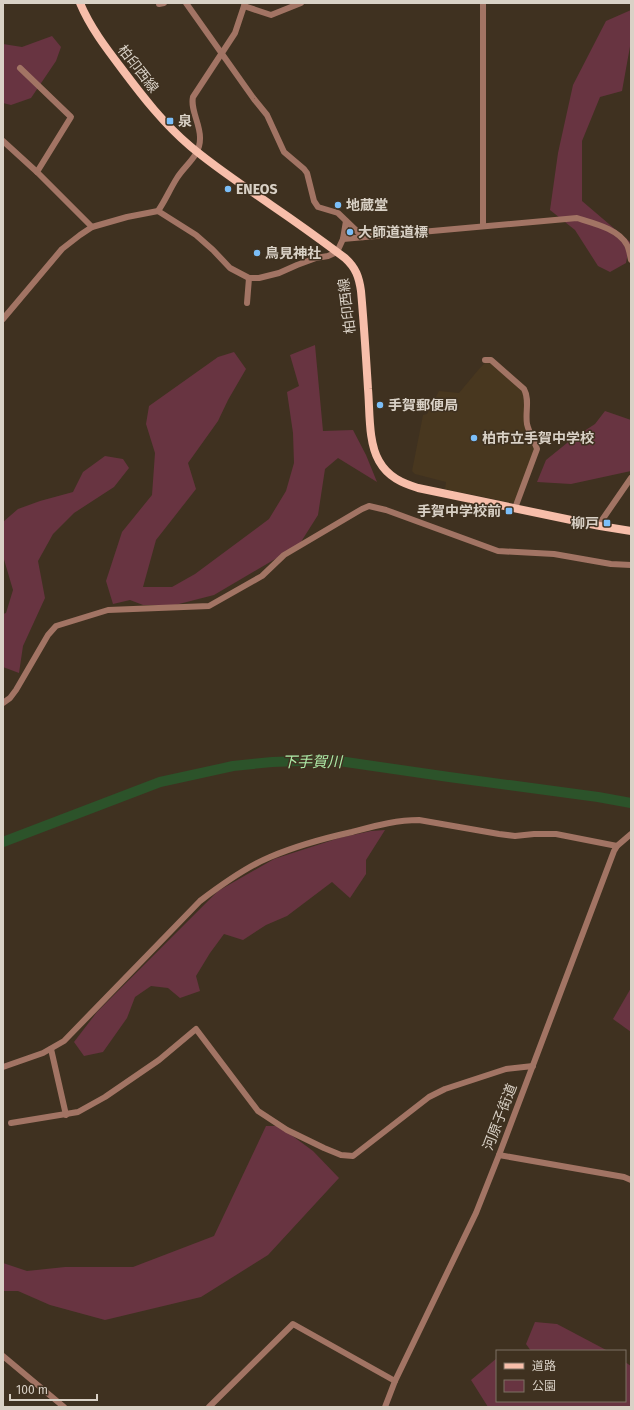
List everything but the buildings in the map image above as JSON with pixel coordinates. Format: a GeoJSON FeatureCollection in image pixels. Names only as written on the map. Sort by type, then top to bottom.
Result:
{"type":"FeatureCollection","features":[{"type":"Feature","properties":{"kind":"main road","name":"柏印西線"},"geometry":{"type":"LineString","coordinates":[[80,3],[92,27],[132,84],[165,122],[198,152],[337,252],[352,264],[357,271],[360,280],[371,433],[375,451],[384,468],[397,480],[418,488],[600,526],[631,531]]}},
{"type":"Feature","properties":{"kind":"street"},"geometry":{"type":"LineString","coordinates":[[159,3],[164,3]]}},
{"type":"Feature","properties":{"kind":"street"},"geometry":{"type":"LineString","coordinates":[[186,3],[267,115],[284,152],[307,172],[314,201],[318,208],[338,213],[364,237]]}},
{"type":"Feature","properties":{"kind":"street"},"geometry":{"type":"LineString","coordinates":[[158,211],[176,180],[198,152],[201,137],[192,100],[235,33],[244,5],[271,15],[301,3]]}},
{"type":"Feature","properties":{"kind":"street"},"geometry":{"type":"LineString","coordinates":[[483,3],[484,226]]}},
{"type":"Feature","properties":{"kind":"street"},"geometry":{"type":"LineString","coordinates":[[20,68],[71,116],[37,172]]}},
{"type":"Feature","properties":{"kind":"street"},"geometry":{"type":"LineString","coordinates":[[3,141],[37,172],[92,227]]}},
{"type":"Feature","properties":{"kind":"street"},"geometry":{"type":"LineString","coordinates":[[3,319],[62,249],[92,227],[127,217],[158,211],[196,235],[230,268],[249,278],[258,278],[279,273],[316,258],[328,256],[337,252],[343,239],[346,221]]}},
{"type":"Feature","properties":{"kind":"street"},"geometry":{"type":"LineString","coordinates":[[343,239],[577,218],[598,224],[618,234],[628,245],[631,260]]}},
{"type":"Feature","properties":{"kind":"street"},"geometry":{"type":"LineString","coordinates":[[247,303],[249,278]]}},
{"type":"Feature","properties":{"kind":"street"},"geometry":{"type":"LineString","coordinates":[[485,360],[491,360],[524,389],[526,393],[527,423],[537,448],[515,508]]}},
{"type":"Feature","properties":{"kind":"street"},"geometry":{"type":"LineString","coordinates":[[600,526],[602,520],[631,478]]}},
{"type":"Feature","properties":{"kind":"street"},"geometry":{"type":"LineString","coordinates":[[3,703],[10,698],[16,690],[48,635],[56,626],[108,610],[209,606],[262,576],[284,555],[352,514],[369,506],[428,524],[498,551],[554,554],[611,564],[631,565]]}},
{"type":"Feature","properties":{"kind":"street"},"geometry":{"type":"LineString","coordinates":[[3,1067],[51,1049],[64,1042],[200,901],[223,884],[256,864],[286,850],[391,822],[413,820],[424,820],[505,835],[516,836],[556,834],[617,846]]}},
{"type":"Feature","properties":{"kind":"street","name":"河原子街道"},"geometry":{"type":"LineString","coordinates":[[385,1407],[395,1381],[476,1213],[614,851],[617,846],[631,834]]}},
{"type":"Feature","properties":{"kind":"street"},"geometry":{"type":"LineString","coordinates":[[11,1123],[78,1112],[105,1097],[159,1060],[196,1029],[258,1111],[287,1130],[342,1155],[353,1156],[429,1097],[445,1089],[506,1069],[533,1066]]}},
{"type":"Feature","properties":{"kind":"street"},"geometry":{"type":"LineString","coordinates":[[51,1049],[66,1115]]}},
{"type":"Feature","properties":{"kind":"street"},"geometry":{"type":"LineString","coordinates":[[499,1155],[624,1177],[631,1180]]}},
{"type":"Feature","properties":{"kind":"street"},"geometry":{"type":"LineString","coordinates":[[209,1407],[293,1324],[395,1381]]}},
{"type":"Feature","properties":{"kind":"street"},"geometry":{"type":"LineString","coordinates":[[3,1356],[64,1407]]}},
{"type":"Feature","properties":{"kind":"shaded area","name":"柏市立手賀中学校"},"geometry":{"type":"Polygon","coordinates":[[[486,362],[490,363],[523,392],[534,446],[534,451],[516,501],[512,503],[445,489],[446,482],[415,474],[412,471],[423,415],[427,414],[439,391],[459,393],[486,362]]]}},
{"type":"Feature","properties":{"kind":"green space"},"geometry":{"type":"Polygon","coordinates":[[[631,10],[631,41],[622,91],[600,97],[582,141],[582,201],[630,242],[626,263],[610,272],[598,266],[575,230],[550,210],[558,153],[573,85],[606,21],[631,10]]]}},
{"type":"Feature","properties":{"kind":"green space"},"geometry":{"type":"Polygon","coordinates":[[[52,36],[61,47],[56,61],[31,98],[11,105],[3,103],[3,44],[22,47],[52,36]]]}},
{"type":"Feature","properties":{"kind":"green space"},"geometry":{"type":"Polygon","coordinates":[[[315,345],[323,431],[353,430],[366,455],[377,482],[338,458],[325,469],[318,515],[299,545],[214,595],[175,605],[143,605],[130,600],[113,604],[106,581],[122,532],[152,495],[155,453],[146,424],[149,406],[218,357],[234,352],[246,369],[218,421],[188,463],[196,489],[156,540],[143,587],[172,587],[195,574],[269,519],[286,491],[294,463],[293,433],[287,392],[299,386],[290,355],[315,345]]]}},
{"type":"Feature","properties":{"kind":"green space"},"geometry":{"type":"Polygon","coordinates":[[[605,411],[631,420],[631,471],[571,484],[537,482],[546,460],[572,439],[595,424],[605,411]]]}},
{"type":"Feature","properties":{"kind":"green space"},"geometry":{"type":"Polygon","coordinates":[[[105,456],[123,459],[129,468],[114,487],[74,513],[53,534],[38,561],[45,598],[23,646],[19,673],[3,667],[3,614],[6,613],[13,590],[3,556],[3,522],[18,509],[73,492],[83,472],[105,456]]]}},
{"type":"Feature","properties":{"kind":"green space"},"geometry":{"type":"Polygon","coordinates":[[[385,830],[366,860],[366,874],[350,898],[332,882],[287,916],[266,925],[243,940],[224,934],[196,976],[200,991],[180,998],[168,988],[151,986],[135,997],[127,1018],[103,1052],[84,1056],[74,1042],[97,1012],[218,891],[274,859],[339,838],[371,831],[385,830]]]}},
{"type":"Feature","properties":{"kind":"green space"},"geometry":{"type":"Polygon","coordinates":[[[631,988],[631,1032],[613,1019],[631,988]]]}},
{"type":"Feature","properties":{"kind":"green space"},"geometry":{"type":"Polygon","coordinates":[[[266,1126],[279,1126],[313,1151],[339,1178],[268,1255],[201,1297],[105,1320],[50,1305],[18,1291],[3,1291],[3,1263],[27,1271],[65,1267],[133,1267],[214,1236],[266,1126]]]}},
{"type":"Feature","properties":{"kind":"green space"},"geometry":{"type":"Polygon","coordinates":[[[535,1322],[557,1324],[606,1350],[530,1350],[526,1344],[535,1322]]]}},
{"type":"Feature","properties":{"kind":"green space"},"geometry":{"type":"Polygon","coordinates":[[[496,1359],[496,1402],[626,1402],[626,1363],[631,1366],[631,1407],[488,1407],[471,1380],[496,1359]]]}},
{"type":"Feature","properties":{"kind":"waterway","name":"下手賀川"},"geometry":{"type":"LineString","coordinates":[[3,842],[160,782],[233,766],[272,762],[332,760],[598,797],[631,803]]}},
{"type":"Feature","properties":{"kind":"place","name":"泉"},"geometry":{"type":"Point","coordinates":[170,121]}},
{"type":"Feature","properties":{"kind":"place","name":"ENEOS"},"geometry":{"type":"Point","coordinates":[228,189]}},
{"type":"Feature","properties":{"kind":"place","name":"地蔵堂"},"geometry":{"type":"Point","coordinates":[338,205]}},
{"type":"Feature","properties":{"kind":"place","name":"大師道道標"},"geometry":{"type":"Point","coordinates":[350,232]}},
{"type":"Feature","properties":{"kind":"place","name":"鳥見神社"},"geometry":{"type":"Point","coordinates":[257,253]}},
{"type":"Feature","properties":{"kind":"place","name":"手賀郵便局"},"geometry":{"type":"Point","coordinates":[380,405]}},
{"type":"Feature","properties":{"kind":"place","name":"柏市立手賀中学校"},"geometry":{"type":"Point","coordinates":[474,438]}},
{"type":"Feature","properties":{"kind":"place","name":"手賀中学校前"},"geometry":{"type":"Point","coordinates":[509,511]}},
{"type":"Feature","properties":{"kind":"place","name":"柳戸"},"geometry":{"type":"Point","coordinates":[607,523]}}]}
